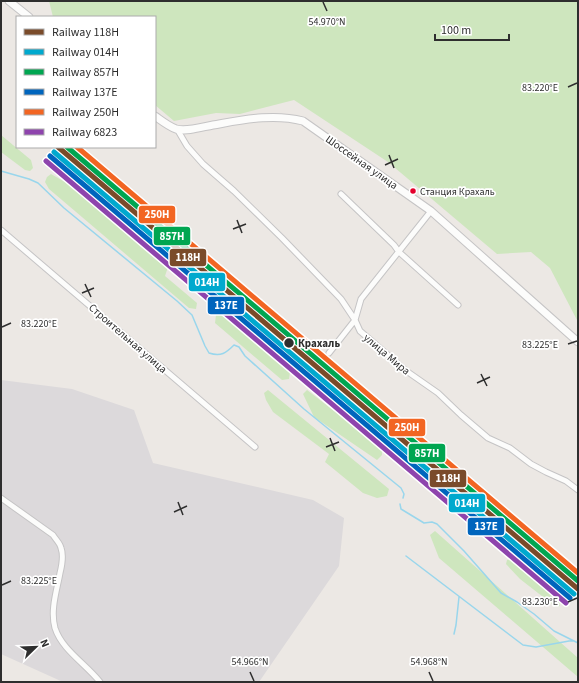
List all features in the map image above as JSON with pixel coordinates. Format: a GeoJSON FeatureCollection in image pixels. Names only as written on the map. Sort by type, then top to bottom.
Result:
{"type":"FeatureCollection","features":[{"type":"Feature","properties":{"kind":"street"},"geometry":{"type":"LineString","coordinates":[[9,1],[28,16]]}},
{"type":"Feature","properties":{"kind":"street","name":"Шоссейная улица"},"geometry":{"type":"LineString","coordinates":[[156,117],[167,125],[177,129],[194,128],[260,118],[291,118],[303,121],[431,211],[578,342]]}},
{"type":"Feature","properties":{"kind":"street","name":"улица Мира"},"geometry":{"type":"LineString","coordinates":[[177,129],[187,146],[203,164],[234,191],[341,299],[355,320],[360,331],[405,370],[438,393],[488,438],[510,448],[531,464],[566,481],[578,490]]}},
{"type":"Feature","properties":{"kind":"street"},"geometry":{"type":"LineString","coordinates":[[341,194],[394,244],[399,252],[458,304]]}},
{"type":"Feature","properties":{"kind":"street"},"geometry":{"type":"LineString","coordinates":[[329,353],[355,320],[361,299],[431,211]]}},
{"type":"Feature","properties":{"kind":"street","name":"Строительная улица"},"geometry":{"type":"LineString","coordinates":[[1,230],[255,447]]}},
{"type":"Feature","properties":{"kind":"street"},"geometry":{"type":"LineString","coordinates":[[1,498],[53,535],[59,543],[62,550],[62,560],[54,607],[55,627],[63,644],[92,671],[100,682]]}},
{"type":"Feature","properties":{"kind":"shaded area"},"geometry":{"type":"Polygon","coordinates":[[[1,380],[72,389],[134,410],[153,463],[313,500],[344,518],[339,566],[259,682],[63,682],[1,654],[1,380]]]}},
{"type":"Feature","properties":{"kind":"green space"},"geometry":{"type":"Polygon","coordinates":[[[49,1],[578,1],[578,322],[550,268],[531,252],[497,254],[388,162],[294,100],[240,114],[216,113],[174,121],[156,106],[156,16],[53,16],[49,1]]]}},
{"type":"Feature","properties":{"kind":"green space"},"geometry":{"type":"Polygon","coordinates":[[[1,135],[31,160],[33,168],[30,171],[25,170],[1,152],[1,135]]]}},
{"type":"Feature","properties":{"kind":"green space"},"geometry":{"type":"Polygon","coordinates":[[[51,174],[65,182],[168,267],[165,276],[197,303],[196,309],[189,308],[49,189],[45,182],[47,177],[51,174]]]}},
{"type":"Feature","properties":{"kind":"green space"},"geometry":{"type":"Polygon","coordinates":[[[226,313],[290,372],[289,379],[282,380],[215,323],[216,315],[226,313]]]}},
{"type":"Feature","properties":{"kind":"green space"},"geometry":{"type":"Polygon","coordinates":[[[268,390],[389,489],[387,496],[377,498],[363,493],[325,462],[329,454],[273,412],[264,393],[268,390]]]}},
{"type":"Feature","properties":{"kind":"green space"},"geometry":{"type":"Polygon","coordinates":[[[307,390],[382,448],[382,455],[377,460],[314,417],[303,394],[307,390]]]}},
{"type":"Feature","properties":{"kind":"green space"},"geometry":{"type":"Polygon","coordinates":[[[435,531],[578,658],[578,677],[439,558],[430,535],[435,531]]]}},
{"type":"Feature","properties":{"kind":"green space"},"geometry":{"type":"Polygon","coordinates":[[[510,559],[559,602],[560,606],[556,607],[520,579],[506,564],[507,560],[510,559]]]}},
{"type":"Feature","properties":{"kind":"waterway"},"geometry":{"type":"LineString","coordinates":[[1,171],[38,183],[64,208],[192,315],[209,353],[217,355],[226,352],[234,345],[239,347],[245,356],[304,409],[401,488],[404,494],[403,498]]}},
{"type":"Feature","properties":{"kind":"waterway"},"geometry":{"type":"LineString","coordinates":[[400,504],[401,509],[424,523],[432,522],[437,524],[464,551],[501,593],[534,614],[554,631],[574,641]]}},
{"type":"Feature","properties":{"kind":"waterway"},"geometry":{"type":"LineString","coordinates":[[406,556],[523,645],[536,647],[569,641],[578,643]]}},
{"type":"Feature","properties":{"kind":"waterway"},"geometry":{"type":"LineString","coordinates":[[454,634],[459,597]]}},
{"type":"Feature","properties":{"kind":"rail line","name":"118Н"},"geometry":{"type":"LineString","coordinates":[[59,148],[578,589]]}},
{"type":"Feature","properties":{"kind":"rail line","name":"857Н"},"geometry":{"type":"LineString","coordinates":[[68,148],[578,581]]}},
{"type":"Feature","properties":{"kind":"rail line","name":"250Н"},"geometry":{"type":"LineString","coordinates":[[78,148],[578,573]]}},
{"type":"Feature","properties":{"kind":"rail line","name":"014Н"},"geometry":{"type":"LineString","coordinates":[[54,152],[574,594]]}},
{"type":"Feature","properties":{"kind":"rail line","name":"137Е"},"geometry":{"type":"LineString","coordinates":[[50,156],[570,598]]}},
{"type":"Feature","properties":{"kind":"rail line","name":"6823"},"geometry":{"type":"LineString","coordinates":[[46,161],[566,603]]}},
{"type":"Feature","properties":{"kind":"place","name":"Станция Крахаль"},"geometry":{"type":"Point","coordinates":[413,191]}},
{"type":"Feature","properties":{"kind":"place","name":"Крахаль"},"geometry":{"type":"Point","coordinates":[289,343]}}]}
